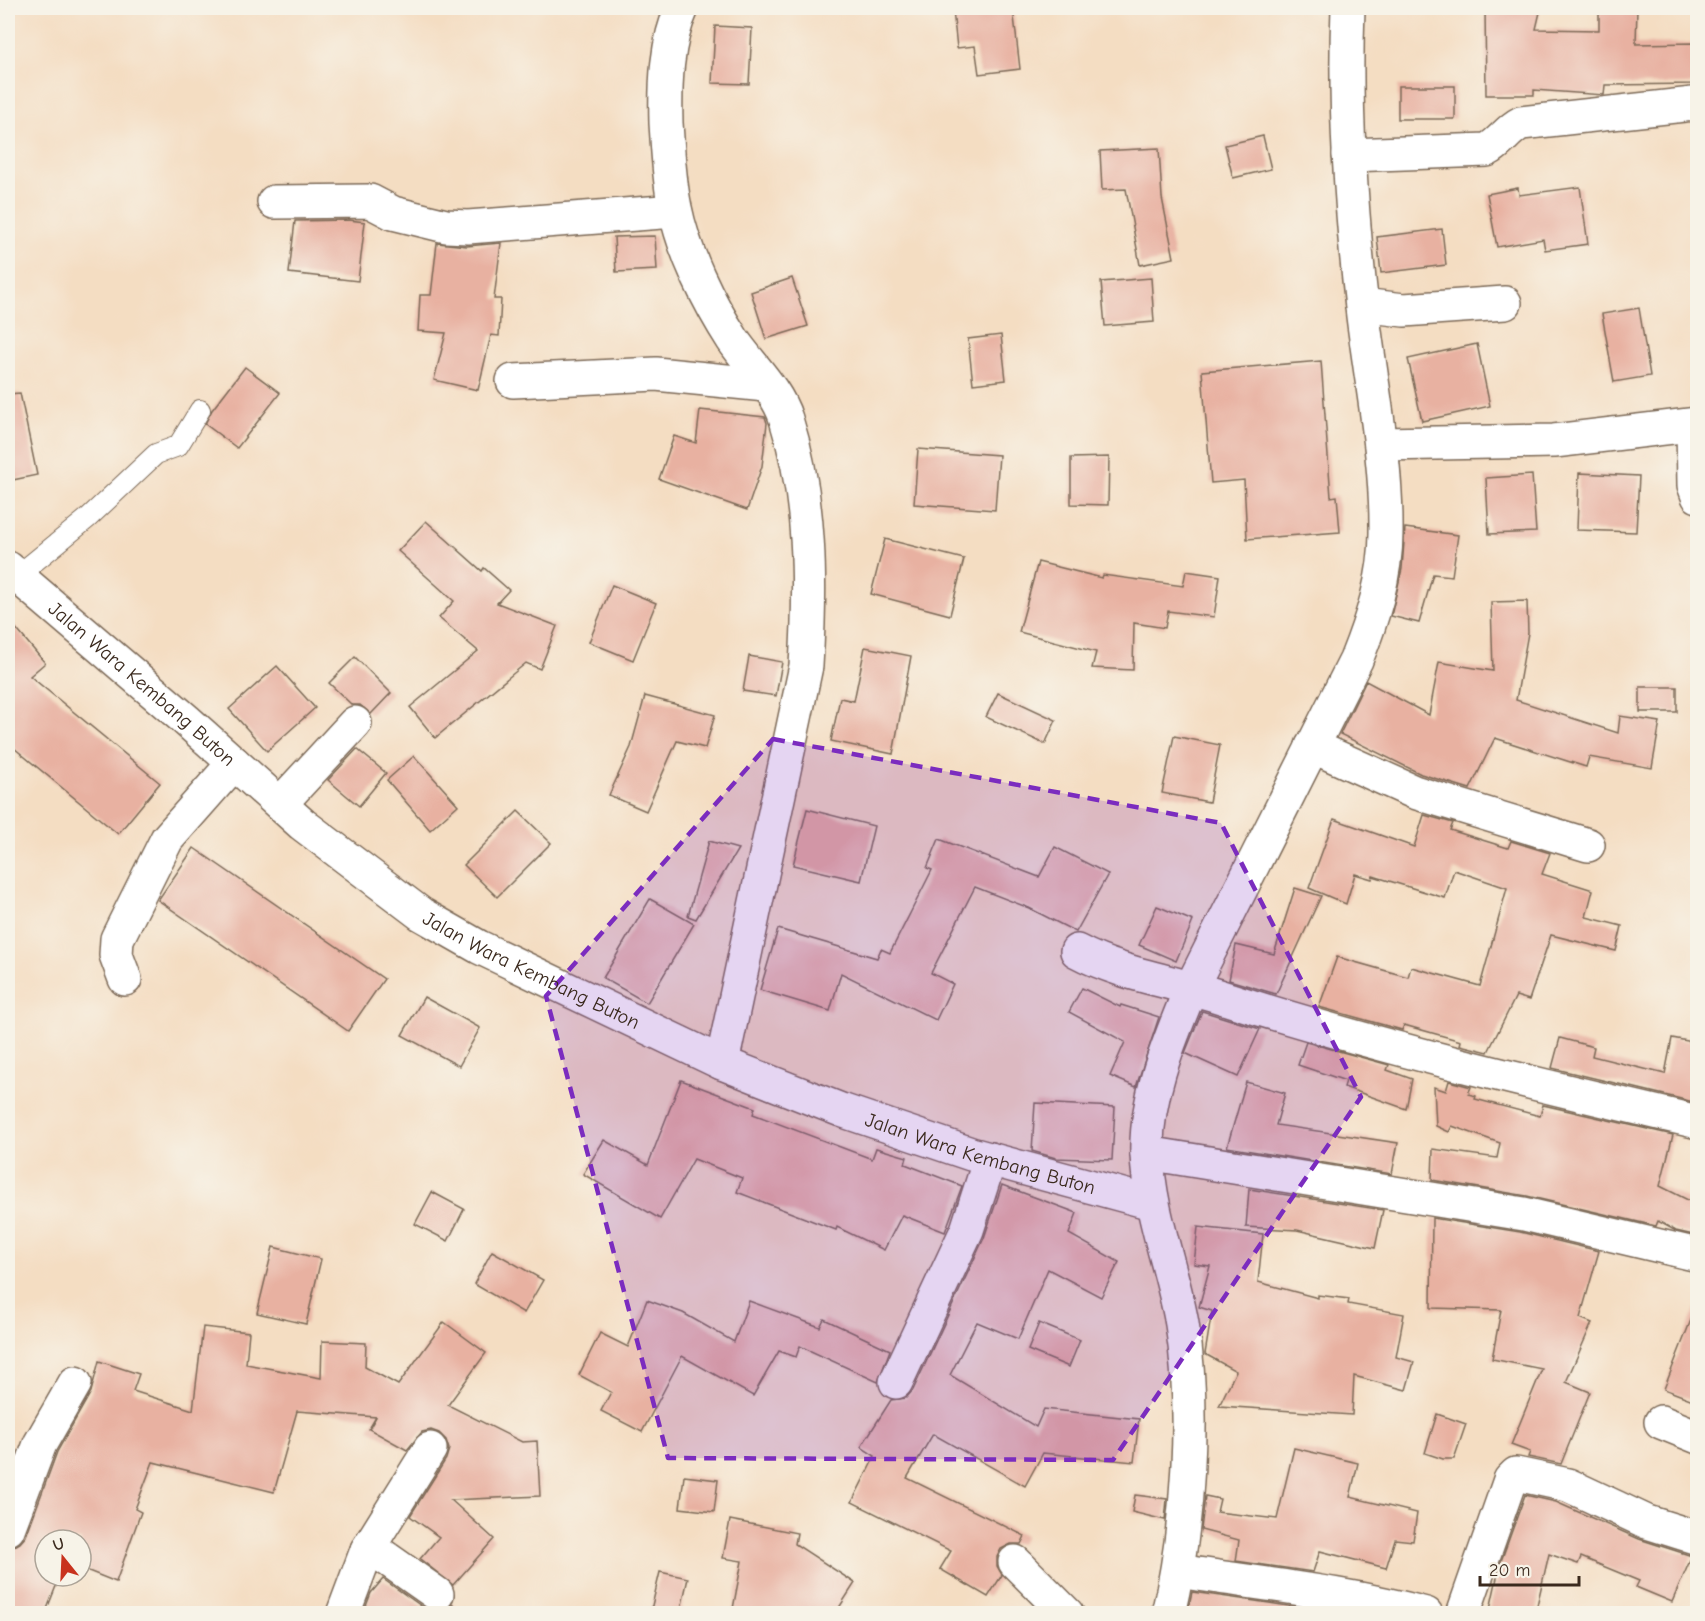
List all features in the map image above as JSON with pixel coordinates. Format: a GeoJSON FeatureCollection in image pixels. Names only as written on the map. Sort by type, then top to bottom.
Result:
{"type":"FeatureCollection","features":[{"type":"Feature","properties":{"kind":"street"},"geometry":{"type":"LineString","coordinates":[[682,8],[672,30],[665,93],[669,170],[675,211],[701,285],[733,340],[766,385],[785,416],[797,462],[806,524],[810,608],[806,666],[722,1063]]}},
{"type":"Feature","properties":{"kind":"street"},"geometry":{"type":"LineString","coordinates":[[1168,1614],[1178,1571],[1185,1509],[1188,1390],[1182,1324],[1152,1203],[1147,1152],[1153,1101],[1169,1041],[1191,988],[1356,660],[1371,623],[1381,580],[1386,534],[1381,444],[1362,305],[1349,155],[1346,94],[1348,8]]}},
{"type":"Feature","properties":{"kind":"street"},"geometry":{"type":"LineString","coordinates":[[1349,155],[1487,150],[1496,145],[1508,129],[1521,123],[1693,104]]}},
{"type":"Feature","properties":{"kind":"street"},"geometry":{"type":"LineString","coordinates":[[274,202],[370,201],[393,213],[446,226],[468,227],[675,211]]}},
{"type":"Feature","properties":{"kind":"street"},"geometry":{"type":"LineString","coordinates":[[1362,305],[1404,310],[1505,303]]}},
{"type":"Feature","properties":{"kind":"street"},"geometry":{"type":"LineString","coordinates":[[513,381],[656,374],[766,385]]}},
{"type":"Feature","properties":{"kind":"street"},"geometry":{"type":"LineString","coordinates":[[1381,444],[1554,441],[1695,425],[1694,485],[1698,496]]}},
{"type":"Feature","properties":{"kind":"street","name":"Jalan Wara Kembang Buton"},"geometry":{"type":"LineString","coordinates":[[12,572],[280,804],[372,879],[421,914],[566,990],[722,1063],[841,1110],[990,1159],[1152,1203]]}},
{"type":"Feature","properties":{"kind":"street"},"geometry":{"type":"LineString","coordinates":[[280,804],[355,723]]}},
{"type":"Feature","properties":{"kind":"street"},"geometry":{"type":"LineString","coordinates":[[1312,746],[1414,792],[1588,845]]}},
{"type":"Feature","properties":{"kind":"street"},"geometry":{"type":"LineString","coordinates":[[125,979],[116,955],[117,939],[167,838],[234,763]]}},
{"type":"Feature","properties":{"kind":"street"},"geometry":{"type":"LineString","coordinates":[[1077,951],[1104,965],[1191,988],[1264,1012],[1498,1075],[1698,1122]]}},
{"type":"Feature","properties":{"kind":"street"},"geometry":{"type":"LineString","coordinates":[[1147,1152],[1524,1214],[1698,1255]]}},
{"type":"Feature","properties":{"kind":"street"},"geometry":{"type":"LineString","coordinates":[[896,1382],[967,1230],[990,1159]]}},
{"type":"Feature","properties":{"kind":"street"},"geometry":{"type":"LineString","coordinates":[[8,1529],[40,1444],[75,1383]]}},
{"type":"Feature","properties":{"kind":"street"},"geometry":{"type":"LineString","coordinates":[[1661,1422],[1698,1437]]}},
{"type":"Feature","properties":{"kind":"street"},"geometry":{"type":"LineString","coordinates":[[343,1614],[367,1550],[430,1449]]}},
{"type":"Feature","properties":{"kind":"street"},"geometry":{"type":"LineString","coordinates":[[1463,1614],[1510,1480],[1516,1474],[1568,1485],[1647,1522],[1698,1538]]}},
{"type":"Feature","properties":{"kind":"street"},"geometry":{"type":"LineString","coordinates":[[367,1550],[383,1556],[437,1594]]}},
{"type":"Feature","properties":{"kind":"street"},"geometry":{"type":"LineString","coordinates":[[1015,1562],[1067,1614]]}},
{"type":"Feature","properties":{"kind":"street"},"geometry":{"type":"LineString","coordinates":[[1178,1571],[1311,1590],[1390,1604],[1426,1614]]}},
{"type":"Feature","properties":{"kind":"lane"},"geometry":{"type":"LineString","coordinates":[[12,572],[88,518],[156,454],[178,446],[200,410]]}},
{"type":"Feature","properties":{"kind":"highlighted area"},"geometry":{"type":"Polygon","coordinates":[[[773,739],[1221,823],[1361,1097],[1113,1460],[668,1458],[546,996],[773,739]]]}},
{"type":"Feature","properties":{"kind":"building"},"geometry":{"type":"Polygon","coordinates":[[[1013,8],[1020,69],[979,74],[975,46],[957,48],[953,10],[1013,8]]]}},
{"type":"Feature","properties":{"kind":"building"},"geometry":{"type":"Polygon","coordinates":[[[1485,8],[1541,8],[1536,29],[1599,30],[1599,8],[1637,8],[1636,44],[1696,43],[1696,84],[1605,85],[1604,95],[1534,90],[1534,95],[1486,95],[1485,8]]]}},
{"type":"Feature","properties":{"kind":"building"},"geometry":{"type":"Polygon","coordinates":[[[715,26],[752,28],[749,84],[712,83],[715,26]]]}},
{"type":"Feature","properties":{"kind":"building"},"geometry":{"type":"Polygon","coordinates":[[[1398,86],[1455,86],[1455,119],[1398,119],[1398,86]]]}},
{"type":"Feature","properties":{"kind":"building"},"geometry":{"type":"Polygon","coordinates":[[[1263,136],[1271,169],[1233,178],[1225,145],[1263,136]]]}},
{"type":"Feature","properties":{"kind":"building"},"geometry":{"type":"Polygon","coordinates":[[[1159,148],[1162,198],[1174,258],[1140,265],[1126,189],[1102,190],[1100,151],[1159,148]]]}},
{"type":"Feature","properties":{"kind":"building"},"geometry":{"type":"Polygon","coordinates":[[[1580,187],[1588,244],[1545,250],[1543,239],[1497,247],[1487,194],[1518,188],[1519,195],[1580,187]]]}},
{"type":"Feature","properties":{"kind":"building"},"geometry":{"type":"Polygon","coordinates":[[[295,221],[365,222],[358,281],[289,273],[295,221]]]}},
{"type":"Feature","properties":{"kind":"building"},"geometry":{"type":"Polygon","coordinates":[[[1442,229],[1446,265],[1381,273],[1377,237],[1442,229]]]}},
{"type":"Feature","properties":{"kind":"building"},"geometry":{"type":"Polygon","coordinates":[[[655,236],[657,270],[616,272],[614,237],[655,236]]]}},
{"type":"Feature","properties":{"kind":"building"},"geometry":{"type":"Polygon","coordinates":[[[437,243],[467,246],[501,243],[494,299],[501,299],[499,336],[491,335],[478,390],[434,380],[446,333],[418,331],[420,295],[431,295],[437,243]]]}},
{"type":"Feature","properties":{"kind":"building"},"geometry":{"type":"Polygon","coordinates":[[[792,278],[808,326],[766,339],[751,292],[792,278]]]}},
{"type":"Feature","properties":{"kind":"building"},"geometry":{"type":"Polygon","coordinates":[[[1151,278],[1154,322],[1105,326],[1101,282],[1151,278]]]}},
{"type":"Feature","properties":{"kind":"building"},"geometry":{"type":"Polygon","coordinates":[[[1639,308],[1650,376],[1614,382],[1602,314],[1639,308]]]}},
{"type":"Feature","properties":{"kind":"building"},"geometry":{"type":"Polygon","coordinates":[[[1001,335],[1006,380],[973,384],[968,339],[1001,335]]]}},
{"type":"Feature","properties":{"kind":"building"},"geometry":{"type":"Polygon","coordinates":[[[1477,344],[1490,406],[1422,421],[1408,359],[1477,344]]]}},
{"type":"Feature","properties":{"kind":"building"},"geometry":{"type":"Polygon","coordinates":[[[1321,361],[1331,497],[1337,496],[1340,532],[1247,539],[1244,480],[1211,483],[1202,371],[1321,361]]]}},
{"type":"Feature","properties":{"kind":"building"},"geometry":{"type":"Polygon","coordinates":[[[245,367],[280,393],[237,448],[205,424],[212,410],[245,367]]]}},
{"type":"Feature","properties":{"kind":"building"},"geometry":{"type":"Polygon","coordinates":[[[20,393],[37,475],[8,481],[8,394],[20,393]]]}},
{"type":"Feature","properties":{"kind":"building"},"geometry":{"type":"Polygon","coordinates":[[[700,410],[765,417],[767,423],[762,466],[747,510],[659,479],[674,436],[696,443],[700,410]]]}},
{"type":"Feature","properties":{"kind":"building"},"geometry":{"type":"Polygon","coordinates":[[[918,449],[999,455],[995,510],[914,504],[918,449]]]}},
{"type":"Feature","properties":{"kind":"building"},"geometry":{"type":"Polygon","coordinates":[[[1109,457],[1108,505],[1071,504],[1071,458],[1109,457]]]}},
{"type":"Feature","properties":{"kind":"building"},"geometry":{"type":"Polygon","coordinates":[[[1579,473],[1639,476],[1636,532],[1577,530],[1579,473]]]}},
{"type":"Feature","properties":{"kind":"building"},"geometry":{"type":"Polygon","coordinates":[[[1532,475],[1536,532],[1489,534],[1486,478],[1532,475]]]}},
{"type":"Feature","properties":{"kind":"building"},"geometry":{"type":"Polygon","coordinates":[[[426,521],[482,571],[484,568],[509,590],[497,603],[557,626],[540,669],[526,663],[435,738],[410,707],[478,651],[439,618],[454,601],[398,551],[426,521]]]}},
{"type":"Feature","properties":{"kind":"building"},"geometry":{"type":"Polygon","coordinates":[[[1405,528],[1458,535],[1452,576],[1433,574],[1419,623],[1391,616],[1402,569],[1405,528]]]}},
{"type":"Feature","properties":{"kind":"building"},"geometry":{"type":"Polygon","coordinates":[[[885,539],[964,559],[950,615],[871,594],[885,539]]]}},
{"type":"Feature","properties":{"kind":"building"},"geometry":{"type":"Polygon","coordinates":[[[1038,562],[1102,578],[1103,575],[1183,586],[1186,571],[1220,576],[1214,617],[1168,611],[1165,628],[1134,623],[1133,670],[1092,668],[1096,652],[1019,632],[1038,562]]]}},
{"type":"Feature","properties":{"kind":"building"},"geometry":{"type":"Polygon","coordinates":[[[612,585],[656,603],[633,660],[589,642],[612,585]]]}},
{"type":"Feature","properties":{"kind":"building"},"geometry":{"type":"Polygon","coordinates":[[[1527,601],[1528,633],[1516,700],[1618,733],[1620,716],[1660,722],[1652,768],[1589,757],[1586,767],[1495,738],[1470,789],[1421,774],[1340,734],[1366,681],[1429,715],[1439,662],[1493,671],[1491,602],[1527,601]]]}},
{"type":"Feature","properties":{"kind":"building"},"geometry":{"type":"Polygon","coordinates":[[[8,619],[45,663],[30,676],[160,783],[118,834],[8,743],[8,619]]]}},
{"type":"Feature","properties":{"kind":"building"},"geometry":{"type":"Polygon","coordinates":[[[865,647],[911,656],[893,754],[831,741],[840,698],[854,701],[865,647]]]}},
{"type":"Feature","properties":{"kind":"building"},"geometry":{"type":"Polygon","coordinates":[[[749,656],[782,662],[776,696],[743,691],[749,656]]]}},
{"type":"Feature","properties":{"kind":"building"},"geometry":{"type":"Polygon","coordinates":[[[355,657],[391,693],[371,714],[360,705],[352,705],[329,683],[355,657]]]}},
{"type":"Feature","properties":{"kind":"building"},"geometry":{"type":"Polygon","coordinates":[[[277,666],[315,708],[267,751],[229,709],[277,666]]]}},
{"type":"Feature","properties":{"kind":"building"},"geometry":{"type":"Polygon","coordinates":[[[1640,687],[1677,687],[1677,712],[1640,712],[1640,687]]]}},
{"type":"Feature","properties":{"kind":"building"},"geometry":{"type":"Polygon","coordinates":[[[998,693],[1056,720],[1045,744],[986,717],[998,693]]]}},
{"type":"Feature","properties":{"kind":"building"},"geometry":{"type":"Polygon","coordinates":[[[645,696],[715,715],[705,748],[677,741],[646,811],[609,795],[631,747],[645,696]]]}},
{"type":"Feature","properties":{"kind":"building"},"geometry":{"type":"Polygon","coordinates":[[[1174,736],[1220,745],[1209,802],[1162,793],[1174,736]]]}},
{"type":"Feature","properties":{"kind":"building"},"geometry":{"type":"Polygon","coordinates":[[[357,749],[386,773],[359,806],[328,780],[357,749]]]}},
{"type":"Feature","properties":{"kind":"building"},"geometry":{"type":"Polygon","coordinates":[[[414,756],[458,805],[430,830],[387,780],[414,756]]]}},
{"type":"Feature","properties":{"kind":"building"},"geometry":{"type":"Polygon","coordinates":[[[807,809],[874,826],[861,881],[793,865],[807,809]]]}},
{"type":"Feature","properties":{"kind":"building"},"geometry":{"type":"Polygon","coordinates":[[[518,811],[551,843],[497,897],[464,865],[518,811]]]}},
{"type":"Feature","properties":{"kind":"building"},"geometry":{"type":"Polygon","coordinates":[[[1424,815],[1453,823],[1450,830],[1508,848],[1511,841],[1550,853],[1542,874],[1593,890],[1586,917],[1622,926],[1616,951],[1551,935],[1529,1000],[1516,996],[1488,1052],[1460,1045],[1461,1041],[1404,1025],[1402,1030],[1319,1007],[1337,957],[1408,977],[1411,967],[1480,986],[1507,888],[1454,870],[1445,898],[1373,876],[1372,879],[1355,874],[1346,904],[1309,888],[1334,819],[1414,847],[1424,815]]]}},
{"type":"Feature","properties":{"kind":"building"},"geometry":{"type":"Polygon","coordinates":[[[939,839],[1039,877],[1055,847],[1108,874],[1076,932],[1029,908],[975,887],[931,973],[953,984],[936,1020],[841,973],[830,1011],[760,990],[778,929],[877,958],[881,949],[890,953],[932,870],[927,868],[939,839]]]}},
{"type":"Feature","properties":{"kind":"building"},"geometry":{"type":"Polygon","coordinates":[[[709,841],[738,849],[696,919],[688,916],[709,841]]]}},
{"type":"Feature","properties":{"kind":"building"},"geometry":{"type":"Polygon","coordinates":[[[194,848],[384,979],[348,1031],[158,900],[194,848]]]}},
{"type":"Feature","properties":{"kind":"building"},"geometry":{"type":"Polygon","coordinates":[[[1295,888],[1321,896],[1276,994],[1229,980],[1236,945],[1274,954],[1295,888]]]}},
{"type":"Feature","properties":{"kind":"building"},"geometry":{"type":"Polygon","coordinates":[[[650,899],[694,924],[647,1003],[603,978],[650,899]]]}},
{"type":"Feature","properties":{"kind":"building"},"geometry":{"type":"Polygon","coordinates":[[[1157,906],[1193,921],[1176,961],[1139,945],[1157,906]]]}},
{"type":"Feature","properties":{"kind":"building"},"geometry":{"type":"Polygon","coordinates":[[[1082,988],[1120,1007],[1121,1005],[1159,1017],[1136,1087],[1110,1076],[1125,1042],[1069,1012],[1082,988]]]}},
{"type":"Feature","properties":{"kind":"building"},"geometry":{"type":"Polygon","coordinates":[[[424,997],[480,1028],[459,1066],[402,1035],[424,997]]]}},
{"type":"Feature","properties":{"kind":"building"},"geometry":{"type":"Polygon","coordinates":[[[1202,1011],[1260,1029],[1238,1077],[1185,1053],[1202,1011]]]}},
{"type":"Feature","properties":{"kind":"building"},"geometry":{"type":"Polygon","coordinates":[[[1560,1038],[1594,1047],[1592,1056],[1665,1074],[1672,1038],[1698,1043],[1698,1103],[1552,1068],[1560,1038]]]}},
{"type":"Feature","properties":{"kind":"building"},"geometry":{"type":"Polygon","coordinates":[[[1306,1042],[1389,1065],[1387,1070],[1412,1079],[1406,1109],[1344,1087],[1346,1081],[1298,1065],[1306,1042]]]}},
{"type":"Feature","properties":{"kind":"building"},"geometry":{"type":"Polygon","coordinates":[[[681,1080],[755,1108],[753,1114],[872,1159],[876,1148],[907,1157],[905,1164],[962,1186],[945,1232],[902,1215],[884,1250],[837,1227],[836,1230],[737,1192],[742,1178],[694,1159],[660,1219],[583,1174],[604,1140],[648,1165],[681,1080]]]}},
{"type":"Feature","properties":{"kind":"building"},"geometry":{"type":"Polygon","coordinates":[[[1449,1081],[1471,1087],[1468,1094],[1476,1096],[1475,1099],[1540,1116],[1543,1105],[1673,1135],[1660,1186],[1698,1205],[1698,1236],[1676,1231],[1658,1221],[1656,1226],[1527,1196],[1432,1180],[1433,1149],[1497,1158],[1500,1143],[1452,1126],[1449,1132],[1436,1126],[1434,1087],[1446,1091],[1449,1081]]]}},
{"type":"Feature","properties":{"kind":"building"},"geometry":{"type":"Polygon","coordinates":[[[1246,1082],[1285,1093],[1276,1125],[1398,1143],[1392,1174],[1227,1147],[1246,1082]]]}},
{"type":"Feature","properties":{"kind":"building"},"geometry":{"type":"Polygon","coordinates":[[[1035,1103],[1115,1107],[1112,1160],[1056,1158],[1032,1151],[1035,1103]]]}},
{"type":"Feature","properties":{"kind":"building"},"geometry":{"type":"Polygon","coordinates":[[[1002,1185],[1077,1213],[1069,1234],[1119,1262],[1101,1297],[1048,1269],[1018,1339],[977,1322],[950,1375],[1036,1427],[1044,1409],[1139,1419],[1134,1462],[1043,1453],[1025,1486],[933,1434],[907,1478],[1025,1536],[1021,1544],[1011,1544],[1001,1549],[997,1557],[997,1566],[1002,1575],[988,1597],[940,1569],[951,1551],[852,1502],[875,1456],[861,1447],[891,1400],[906,1398],[913,1390],[984,1238],[1002,1185]]]}},
{"type":"Feature","properties":{"kind":"building"},"geometry":{"type":"Polygon","coordinates":[[[1249,1189],[1383,1210],[1375,1248],[1297,1230],[1246,1227],[1249,1189]]]}},
{"type":"Feature","properties":{"kind":"building"},"geometry":{"type":"Polygon","coordinates":[[[432,1192],[464,1209],[448,1241],[415,1224],[432,1192]]]}},
{"type":"Feature","properties":{"kind":"building"},"geometry":{"type":"Polygon","coordinates":[[[1432,1218],[1520,1232],[1599,1251],[1580,1318],[1592,1323],[1566,1382],[1590,1392],[1561,1464],[1528,1457],[1530,1452],[1511,1445],[1542,1369],[1492,1359],[1501,1310],[1431,1308],[1432,1218]]]}},
{"type":"Feature","properties":{"kind":"building"},"geometry":{"type":"Polygon","coordinates":[[[1198,1227],[1263,1234],[1258,1282],[1318,1298],[1318,1295],[1349,1299],[1348,1304],[1404,1314],[1396,1357],[1414,1362],[1406,1390],[1354,1376],[1352,1415],[1219,1406],[1236,1371],[1205,1354],[1212,1311],[1199,1307],[1210,1266],[1194,1264],[1198,1227]]]}},
{"type":"Feature","properties":{"kind":"building"},"geometry":{"type":"Polygon","coordinates":[[[273,1247],[321,1259],[306,1324],[257,1313],[273,1247]]]}},
{"type":"Feature","properties":{"kind":"building"},"geometry":{"type":"Polygon","coordinates":[[[492,1251],[543,1280],[524,1313],[474,1284],[492,1251]]]}},
{"type":"Feature","properties":{"kind":"building"},"geometry":{"type":"Polygon","coordinates":[[[647,1300],[683,1313],[734,1342],[749,1301],[820,1327],[824,1319],[890,1350],[878,1382],[800,1346],[796,1357],[779,1351],[753,1396],[682,1356],[642,1432],[601,1411],[611,1392],[579,1375],[600,1333],[628,1347],[647,1300]]]}},
{"type":"Feature","properties":{"kind":"building"},"geometry":{"type":"Polygon","coordinates":[[[1696,1307],[1698,1308],[1698,1402],[1664,1389],[1696,1307]]]}},
{"type":"Feature","properties":{"kind":"building"},"geometry":{"type":"Polygon","coordinates":[[[444,1322],[486,1353],[448,1405],[522,1442],[537,1441],[540,1496],[451,1500],[494,1539],[453,1585],[420,1559],[439,1537],[410,1516],[446,1459],[449,1449],[446,1440],[439,1433],[431,1430],[422,1432],[407,1450],[369,1429],[376,1417],[297,1411],[274,1492],[153,1462],[135,1509],[141,1512],[116,1582],[93,1573],[93,1528],[33,1528],[33,1588],[55,1588],[45,1614],[8,1614],[8,1560],[13,1547],[26,1536],[57,1452],[91,1392],[99,1361],[139,1374],[133,1391],[193,1410],[203,1327],[249,1332],[246,1364],[321,1378],[322,1341],[366,1343],[365,1367],[398,1385],[444,1322]]]}},
{"type":"Feature","properties":{"kind":"building"},"geometry":{"type":"Polygon","coordinates":[[[1039,1323],[1080,1340],[1069,1367],[1028,1350],[1039,1323]]]}},
{"type":"Feature","properties":{"kind":"building"},"geometry":{"type":"Polygon","coordinates":[[[1437,1414],[1466,1424],[1454,1459],[1443,1459],[1425,1453],[1437,1414]]]}},
{"type":"Feature","properties":{"kind":"building"},"geometry":{"type":"Polygon","coordinates":[[[1294,1448],[1358,1463],[1350,1497],[1417,1513],[1413,1541],[1395,1539],[1386,1568],[1320,1551],[1313,1572],[1236,1561],[1239,1540],[1201,1530],[1205,1496],[1220,1499],[1217,1512],[1277,1519],[1294,1448]]]}},
{"type":"Feature","properties":{"kind":"building"},"geometry":{"type":"Polygon","coordinates":[[[684,1476],[718,1480],[714,1512],[680,1508],[684,1476]]]}},
{"type":"Feature","properties":{"kind":"building"},"geometry":{"type":"Polygon","coordinates":[[[1135,1495],[1167,1499],[1165,1520],[1132,1512],[1135,1495]]]}},
{"type":"Feature","properties":{"kind":"building"},"geometry":{"type":"Polygon","coordinates":[[[1525,1495],[1556,1502],[1639,1539],[1692,1556],[1672,1602],[1636,1587],[1639,1581],[1581,1557],[1578,1564],[1549,1554],[1535,1614],[1489,1614],[1500,1564],[1525,1495]]]}},
{"type":"Feature","properties":{"kind":"building"},"geometry":{"type":"Polygon","coordinates":[[[730,1520],[797,1533],[795,1544],[855,1583],[835,1614],[732,1614],[742,1561],[723,1558],[730,1520]]]}},
{"type":"Feature","properties":{"kind":"building"},"geometry":{"type":"Polygon","coordinates":[[[660,1572],[688,1578],[680,1614],[650,1614],[660,1572]]]}},
{"type":"Feature","properties":{"kind":"building"},"geometry":{"type":"Polygon","coordinates":[[[383,1579],[427,1610],[436,1613],[444,1611],[453,1604],[462,1614],[363,1614],[371,1593],[383,1579]]]}},
{"type":"Feature","properties":{"kind":"building"},"geometry":{"type":"Polygon","coordinates":[[[1192,1592],[1301,1608],[1299,1614],[1187,1614],[1192,1592]]]}}]}
